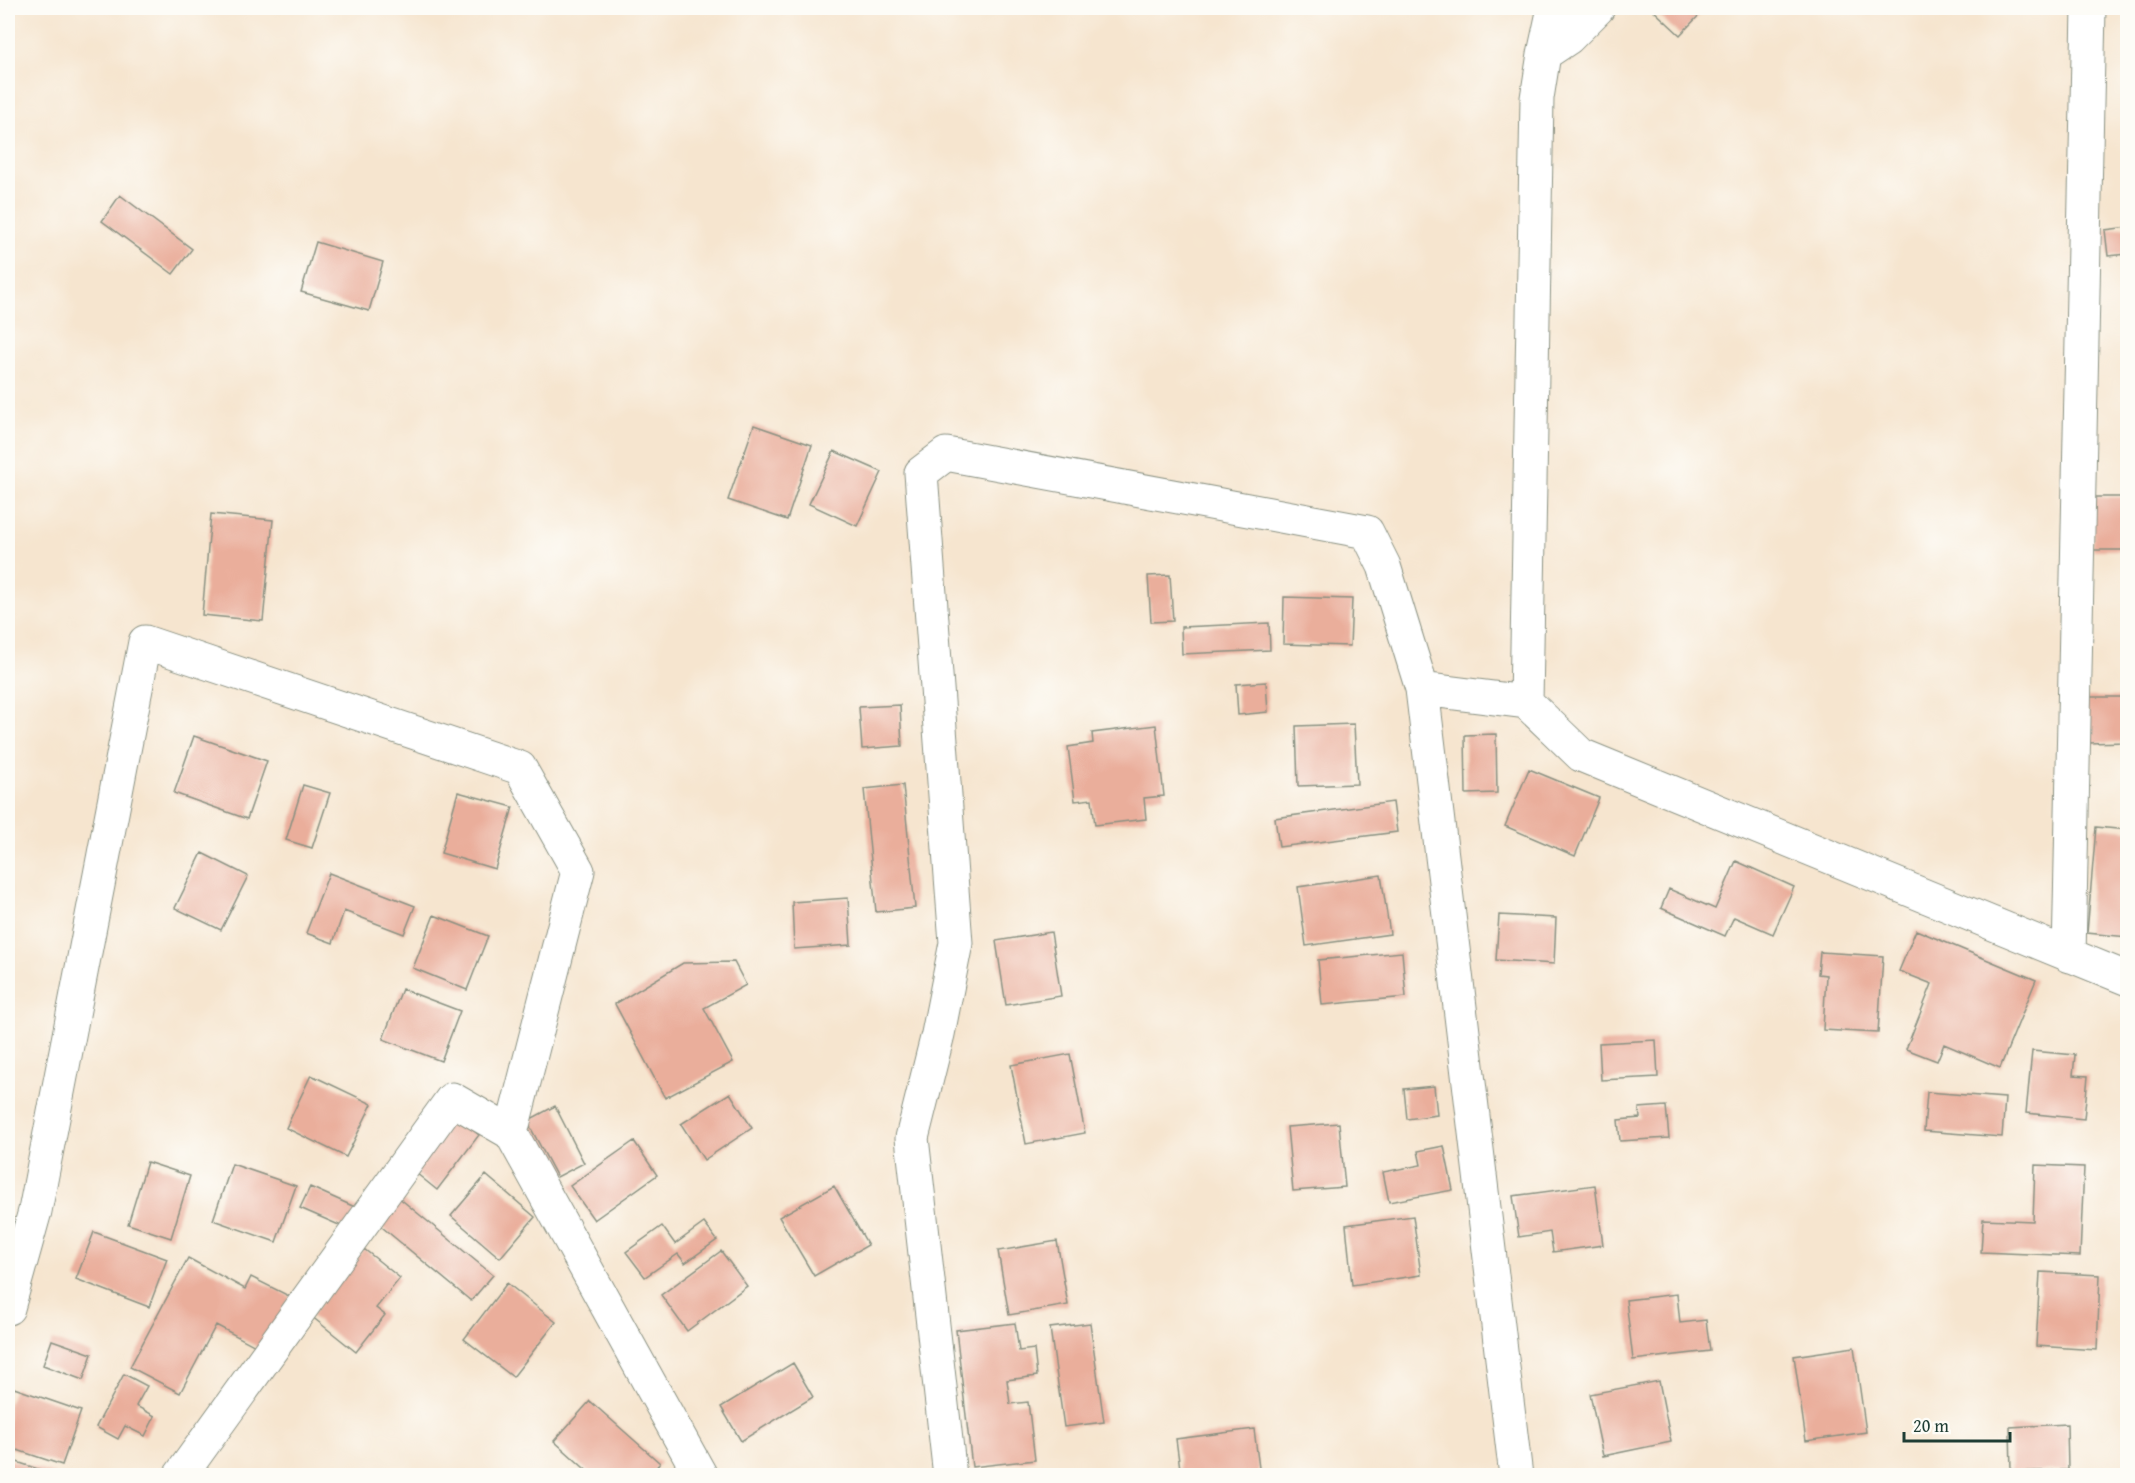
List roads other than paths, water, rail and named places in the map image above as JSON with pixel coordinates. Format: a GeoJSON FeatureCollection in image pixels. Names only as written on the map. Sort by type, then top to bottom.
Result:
{"type":"FeatureCollection","features":[{"type":"Feature","properties":{"kind":"street"},"geometry":{"type":"LineString","coordinates":[[1527,702],[1537,98],[1554,8]]}},
{"type":"Feature","properties":{"kind":"street"},"geometry":{"type":"LineString","coordinates":[[1544,54],[1568,39],[1598,8]]}},
{"type":"Feature","properties":{"kind":"street"},"geometry":{"type":"LineString","coordinates":[[2069,956],[2089,8]]}},
{"type":"Feature","properties":{"kind":"street"},"geometry":{"type":"LineString","coordinates":[[950,1476],[912,1138],[938,1034],[956,943],[921,473],[946,454],[1367,532],[1384,567],[1422,689],[1516,1476]]}},
{"type":"Feature","properties":{"kind":"street"},"geometry":{"type":"LineString","coordinates":[[8,1308],[35,1211],[145,642],[520,768],[578,871],[511,1133]]}},
{"type":"Feature","properties":{"kind":"street"},"geometry":{"type":"LineString","coordinates":[[1422,689],[1527,702],[1581,755],[2127,979]]}},
{"type":"Feature","properties":{"kind":"street"},"geometry":{"type":"LineString","coordinates":[[180,1476],[452,1100],[511,1133],[701,1476]]}}]}
